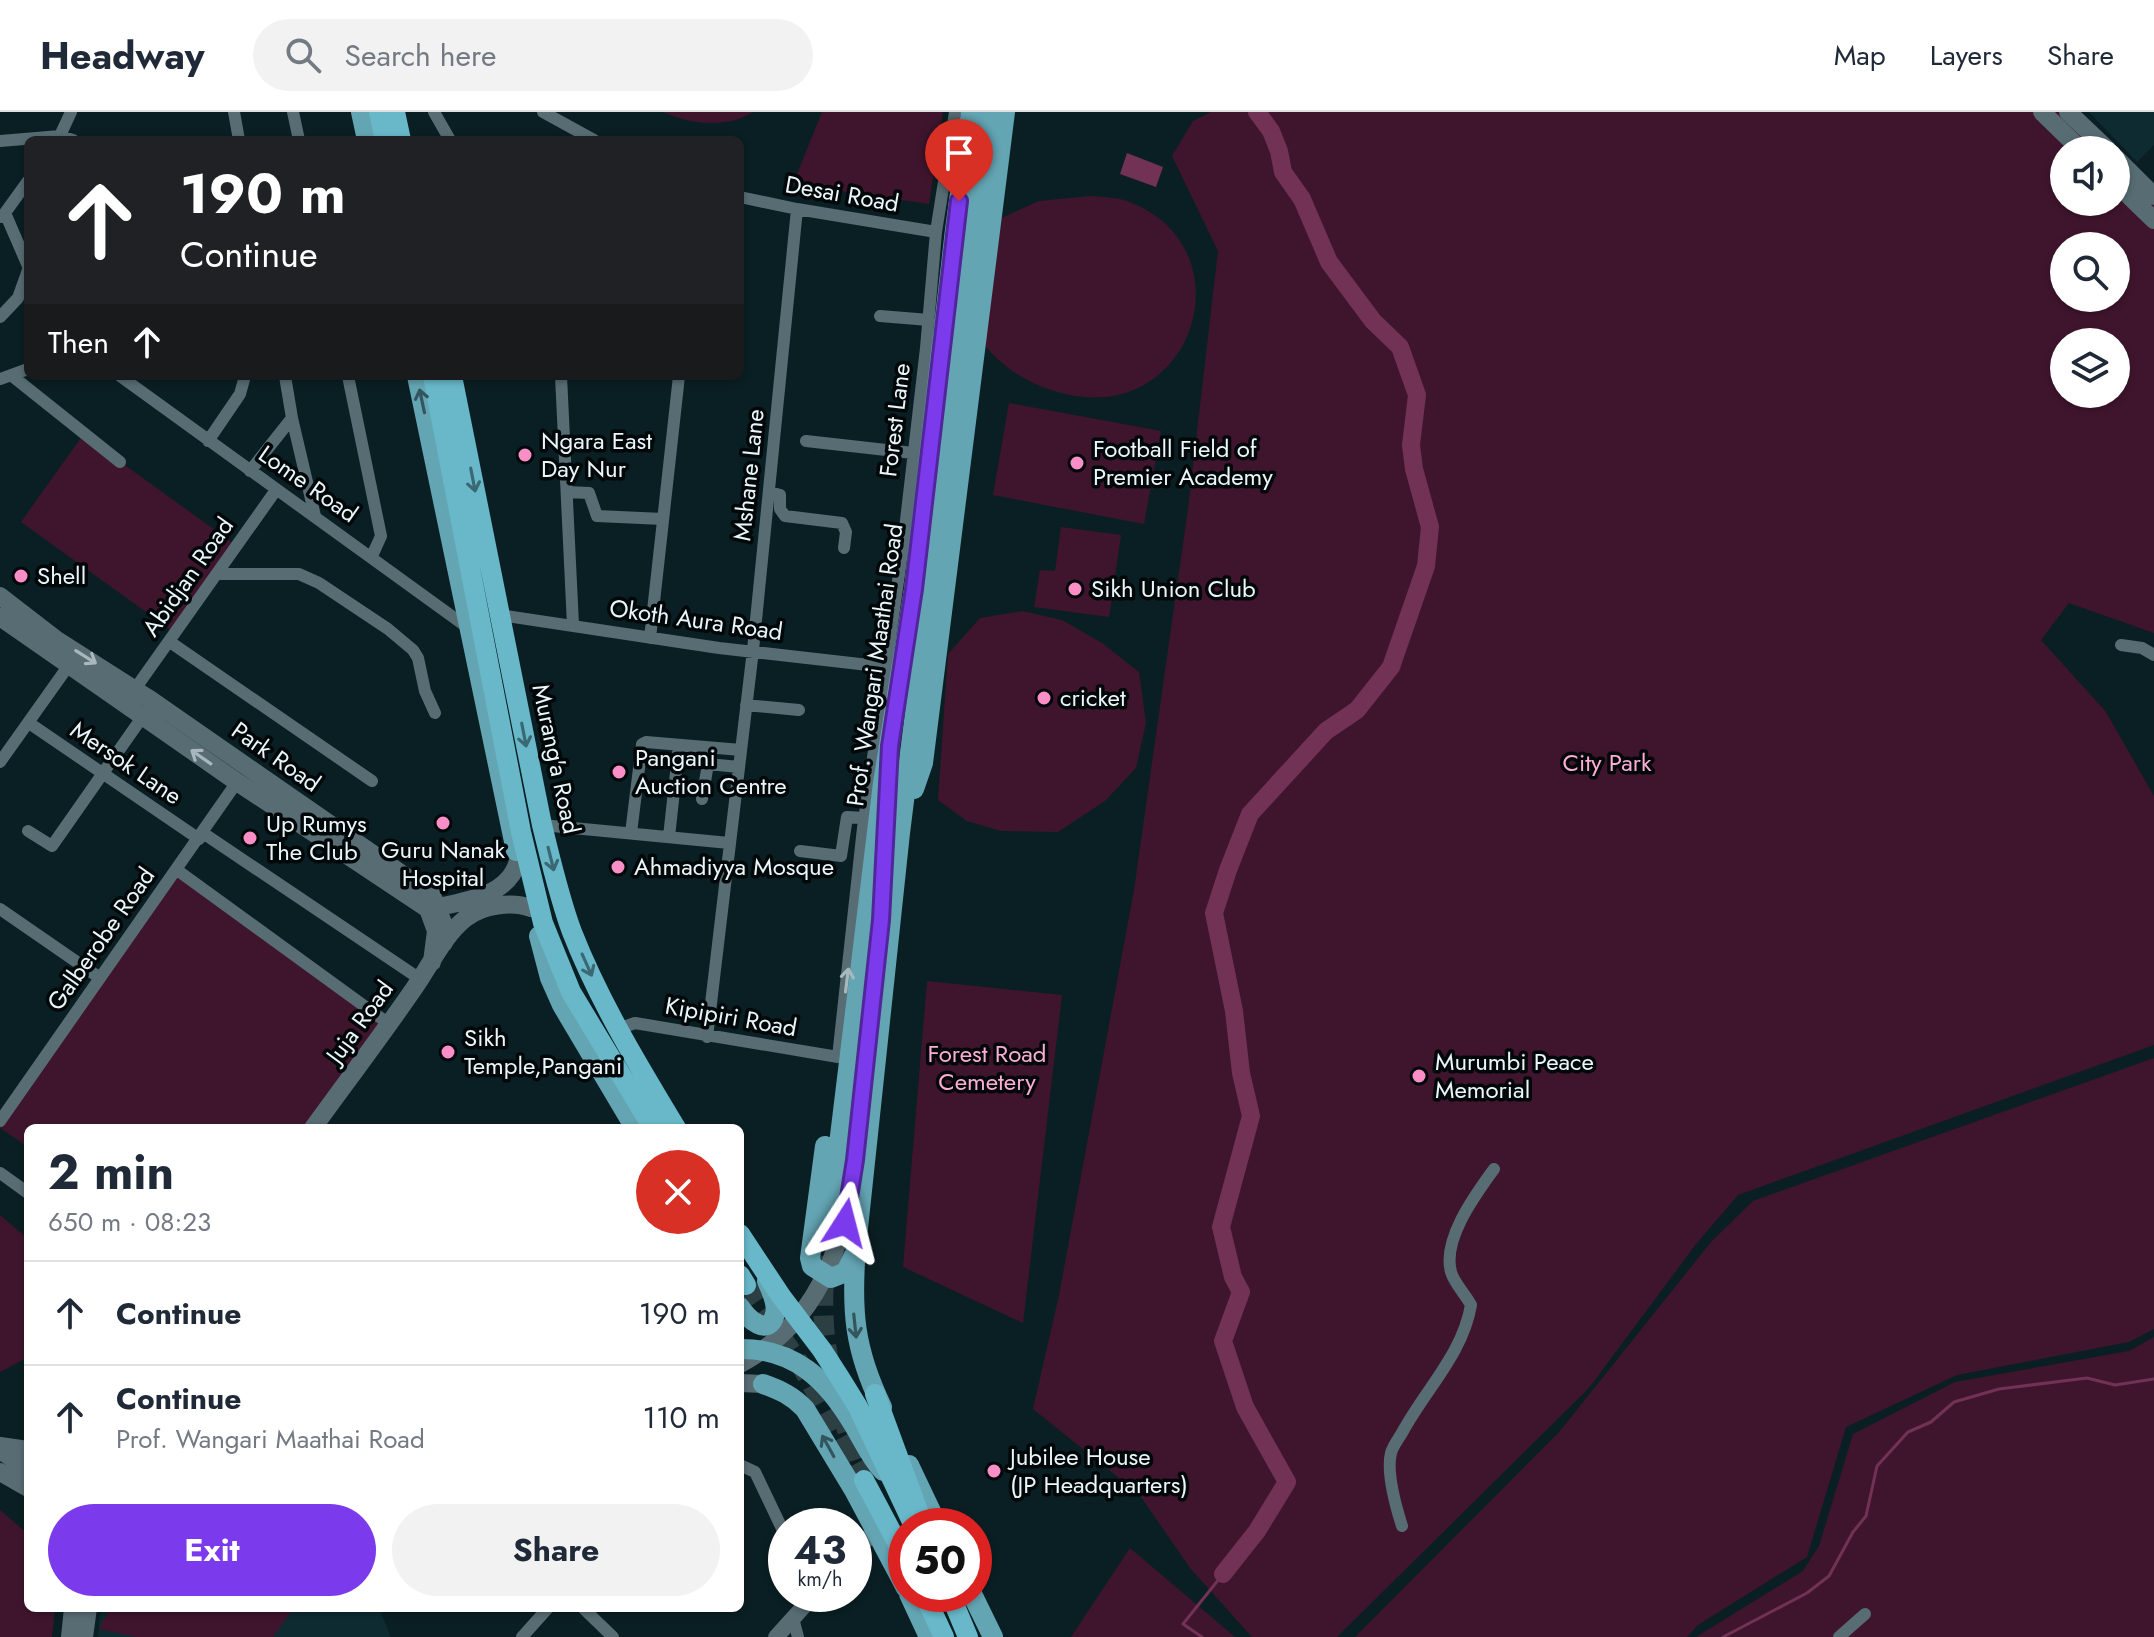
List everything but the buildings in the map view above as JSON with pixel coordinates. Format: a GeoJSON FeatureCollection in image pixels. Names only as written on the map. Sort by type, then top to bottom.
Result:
{"type":"FeatureCollection","features":[{"type":"Feature","properties":{"kind":"highway"},"geometry":{"type":"LineString","coordinates":[[379,112],[384,136]]}},
{"type":"Feature","properties":{"kind":"highway"},"geometry":{"type":"LineString","coordinates":[[395,112],[400,136]]}},
{"type":"Feature","properties":{"kind":"highway","name":"Murang'a Road"},"geometry":{"type":"LineString","coordinates":[[434,380],[542,932],[571,992],[651,1124]]}},
{"type":"Feature","properties":{"kind":"highway","name":"Murang'a Road"},"geometry":{"type":"LineString","coordinates":[[453,380],[542,825],[559,893],[573,933],[618,1029],[674,1124]]}},
{"type":"Feature","properties":{"kind":"highway"},"geometry":{"type":"LineString","coordinates":[[744,1240],[858,1407],[905,1508]]}},
{"type":"Feature","properties":{"kind":"highway","name":"Prof. Wangari Maathai Road"},"geometry":{"type":"LineString","coordinates":[[875,1394],[917,1508]]}},
{"type":"Feature","properties":{"kind":"highway"},"geometry":{"type":"LineString","coordinates":[[864,1480],[888,1525]]}},
{"type":"Feature","properties":{"kind":"highway"},"geometry":{"type":"LineString","coordinates":[[932,1612],[944,1637]]}},
{"type":"Feature","properties":{"kind":"highway"},"geometry":{"type":"LineString","coordinates":[[958,1612],[968,1637]]}},
{"type":"Feature","properties":{"kind":"main road"},"geometry":{"type":"LineString","coordinates":[[361,112],[366,136]]}},
{"type":"Feature","properties":{"kind":"main road","name":"Prof. Wangari Maathai Road"},"geometry":{"type":"LineString","coordinates":[[829,1226],[890,746],[914,589],[971,112]]}},
{"type":"Feature","properties":{"kind":"main road","name":"Prof. Wangari Maathai Road"},"geometry":{"type":"LineString","coordinates":[[875,1394],[857,1343],[853,1287],[856,1247],[900,833],[990,112]]}},
{"type":"Feature","properties":{"kind":"main road"},"geometry":{"type":"LineString","coordinates":[[904,802],[917,784],[923,763],[1005,112]]}},
{"type":"Feature","properties":{"kind":"main road"},"geometry":{"type":"LineString","coordinates":[[2042,112],[2067,136]]}},
{"type":"Feature","properties":{"kind":"main road"},"geometry":{"type":"LineString","coordinates":[[2068,112],[2093,136]]}},
{"type":"Feature","properties":{"kind":"main road"},"geometry":{"type":"LineString","coordinates":[[2130,172],[2154,196]]}},
{"type":"Feature","properties":{"kind":"main road"},"geometry":{"type":"LineString","coordinates":[[2130,197],[2154,220]]}},
{"type":"Feature","properties":{"kind":"main road","name":"Murang'a Road"},"geometry":{"type":"LineString","coordinates":[[418,380],[518,861],[531,908],[542,932]]}},
{"type":"Feature","properties":{"kind":"main road","name":"Park Road"},"geometry":{"type":"LineString","coordinates":[[0,596],[57,640],[135,689],[432,895],[433,908]]}},
{"type":"Feature","properties":{"kind":"main road","name":"Park Road"},"geometry":{"type":"LineString","coordinates":[[0,617],[237,782],[433,908]]}},
{"type":"Feature","properties":{"kind":"main road"},"geometry":{"type":"LineString","coordinates":[[744,1362],[801,1315],[832,1263],[840,1242],[855,1160],[881,920],[890,746]]}},
{"type":"Feature","properties":{"kind":"main road"},"geometry":{"type":"LineString","coordinates":[[881,920],[900,833]]}},
{"type":"Feature","properties":{"kind":"main road"},"geometry":{"type":"LineString","coordinates":[[433,908],[468,901],[492,891],[511,876],[518,861]]}},
{"type":"Feature","properties":{"kind":"main road","name":"Juja Road"},"geometry":{"type":"LineString","coordinates":[[316,1124],[444,943],[468,915],[481,909],[516,905],[531,908]]}},
{"type":"Feature","properties":{"kind":"main road"},"geometry":{"type":"LineString","coordinates":[[433,908],[444,925],[444,943]]}},
{"type":"Feature","properties":{"kind":"main road"},"geometry":{"type":"LineString","coordinates":[[432,962],[436,931],[433,908]]}},
{"type":"Feature","properties":{"kind":"main road"},"geometry":{"type":"LineString","coordinates":[[542,932],[550,978],[562,1005],[633,1124]]}},
{"type":"Feature","properties":{"kind":"main road"},"geometry":{"type":"LineString","coordinates":[[838,1057],[810,1247],[812,1266],[831,1278],[840,1276],[846,1272],[856,1247]]}},
{"type":"Feature","properties":{"kind":"main road"},"geometry":{"type":"LineString","coordinates":[[744,1313],[758,1325],[773,1320],[775,1307],[765,1273]]}},
{"type":"Feature","properties":{"kind":"main road"},"geometry":{"type":"LineString","coordinates":[[744,1349],[764,1351],[809,1368],[828,1387],[870,1454],[891,1481]]}},
{"type":"Feature","properties":{"kind":"main road"},"geometry":{"type":"LineString","coordinates":[[744,1383],[763,1384],[795,1399],[805,1409],[888,1554]]}},
{"type":"Feature","properties":{"kind":"main road"},"geometry":{"type":"LineString","coordinates":[[875,1394],[929,1508]]}},
{"type":"Feature","properties":{"kind":"main road"},"geometry":{"type":"LineString","coordinates":[[0,1448],[24,1450]]}},
{"type":"Feature","properties":{"kind":"main road"},"geometry":{"type":"LineString","coordinates":[[0,1448],[24,1466]]}},
{"type":"Feature","properties":{"kind":"main road"},"geometry":{"type":"LineString","coordinates":[[70,1637],[73,1612]]}},
{"type":"Feature","properties":{"kind":"main road"},"geometry":{"type":"LineString","coordinates":[[84,1637],[87,1612]]}},
{"type":"Feature","properties":{"kind":"main road"},"geometry":{"type":"LineString","coordinates":[[917,1612],[929,1637]]}},
{"type":"Feature","properties":{"kind":"main road"},"geometry":{"type":"LineString","coordinates":[[981,1612],[993,1637]]}},
{"type":"Feature","properties":{"kind":"street"},"geometry":{"type":"LineString","coordinates":[[64,136],[71,112]]}},
{"type":"Feature","properties":{"kind":"street"},"geometry":{"type":"LineString","coordinates":[[234,112],[238,136]]}},
{"type":"Feature","properties":{"kind":"street"},"geometry":{"type":"LineString","coordinates":[[293,112],[298,136]]}},
{"type":"Feature","properties":{"kind":"street"},"geometry":{"type":"LineString","coordinates":[[434,112],[448,136]]}},
{"type":"Feature","properties":{"kind":"street"},"geometry":{"type":"LineString","coordinates":[[543,112],[585,136]]}},
{"type":"Feature","properties":{"kind":"street","name":"Forest Lane"},"geometry":{"type":"LineString","coordinates":[[871,781],[929,320],[936,232],[955,112]]}},
{"type":"Feature","properties":{"kind":"street"},"geometry":{"type":"LineString","coordinates":[[561,136],[566,127]]}},
{"type":"Feature","properties":{"kind":"street"},"geometry":{"type":"LineString","coordinates":[[0,141],[24,140]]}},
{"type":"Feature","properties":{"kind":"street"},"geometry":{"type":"LineString","coordinates":[[24,186],[2,211],[24,259]]}},
{"type":"Feature","properties":{"kind":"street","name":"Desai Road"},"geometry":{"type":"LineString","coordinates":[[744,198],[936,232]]}},
{"type":"Feature","properties":{"kind":"street","name":"Mshane Lane"},"geometry":{"type":"LineString","coordinates":[[707,1037],[753,650],[797,209]]}},
{"type":"Feature","properties":{"kind":"street"},"geometry":{"type":"LineString","coordinates":[[0,317],[18,298],[24,280]]}},
{"type":"Feature","properties":{"kind":"street"},"geometry":{"type":"LineString","coordinates":[[880,316],[929,320]]}},
{"type":"Feature","properties":{"kind":"street"},"geometry":{"type":"LineString","coordinates":[[6,377],[120,462]]}},
{"type":"Feature","properties":{"kind":"street","name":"Lome Road"},"geometry":{"type":"LineString","coordinates":[[125,380],[471,630]]}},
{"type":"Feature","properties":{"kind":"street"},"geometry":{"type":"LineString","coordinates":[[208,441],[240,394],[241,380]]}},
{"type":"Feature","properties":{"kind":"street"},"geometry":{"type":"LineString","coordinates":[[286,380],[315,516]]}},
{"type":"Feature","properties":{"kind":"street"},"geometry":{"type":"LineString","coordinates":[[349,380],[381,536],[372,556]]}},
{"type":"Feature","properties":{"kind":"street"},"geometry":{"type":"LineString","coordinates":[[561,380],[573,625]]}},
{"type":"Feature","properties":{"kind":"street"},"geometry":{"type":"LineString","coordinates":[[650,638],[679,380]]}},
{"type":"Feature","properties":{"kind":"street"},"geometry":{"type":"LineString","coordinates":[[250,471],[292,418]]}},
{"type":"Feature","properties":{"kind":"street"},"geometry":{"type":"LineString","coordinates":[[806,441],[913,453]]}},
{"type":"Feature","properties":{"kind":"street","name":"Abidjan Road"},"geometry":{"type":"LineString","coordinates":[[135,689],[276,490]]}},
{"type":"Feature","properties":{"kind":"street"},"geometry":{"type":"LineString","coordinates":[[567,492],[589,493],[597,516],[663,519]]}},
{"type":"Feature","properties":{"kind":"street"},"geometry":{"type":"LineString","coordinates":[[770,492],[780,495],[780,509],[785,516],[842,523],[846,532],[844,548]]}},
{"type":"Feature","properties":{"kind":"street"},"geometry":{"type":"LineString","coordinates":[[218,574],[299,574],[319,583],[388,629],[413,650],[435,713]]}},
{"type":"Feature","properties":{"kind":"street","name":"Okoth Aura Road"},"geometry":{"type":"LineString","coordinates":[[500,615],[650,638],[886,667]]}},
{"type":"Feature","properties":{"kind":"street"},"geometry":{"type":"LineString","coordinates":[[170,642],[372,781]]}},
{"type":"Feature","properties":{"kind":"street"},"geometry":{"type":"LineString","coordinates":[[2121,645],[2142,648],[2154,655]]}},
{"type":"Feature","properties":{"kind":"street"},"geometry":{"type":"LineString","coordinates":[[2,756],[69,665]]}},
{"type":"Feature","properties":{"kind":"street"},"geometry":{"type":"LineString","coordinates":[[746,705],[799,710]]}},
{"type":"Feature","properties":{"kind":"street"},"geometry":{"type":"LineString","coordinates":[[28,831],[52,846],[143,716]]}},
{"type":"Feature","properties":{"kind":"street","name":"Mersok Lane"},"geometry":{"type":"LineString","coordinates":[[29,723],[420,979]]}},
{"type":"Feature","properties":{"kind":"street"},"geometry":{"type":"LineString","coordinates":[[631,833],[642,744],[741,750]]}},
{"type":"Feature","properties":{"kind":"street"},"geometry":{"type":"LineString","coordinates":[[669,837],[679,745]]}},
{"type":"Feature","properties":{"kind":"street"},"geometry":{"type":"LineString","coordinates":[[702,799],[708,764],[739,767]]}},
{"type":"Feature","properties":{"kind":"street","name":"Prof. Wangari Maathai Road"},"geometry":{"type":"LineString","coordinates":[[838,1057],[871,781]]}},
{"type":"Feature","properties":{"kind":"street","name":"Galberobe Road"},"geometry":{"type":"LineString","coordinates":[[0,1121],[237,782]]}},
{"type":"Feature","properties":{"kind":"street"},"geometry":{"type":"LineString","coordinates":[[841,856],[847,817],[865,818]]}},
{"type":"Feature","properties":{"kind":"street"},"geometry":{"type":"LineString","coordinates":[[542,825],[729,843]]}},
{"type":"Feature","properties":{"kind":"street"},"geometry":{"type":"LineString","coordinates":[[800,851],[860,858]]}},
{"type":"Feature","properties":{"kind":"street"},"geometry":{"type":"LineString","coordinates":[[177,870],[389,1024]]}},
{"type":"Feature","properties":{"kind":"street"},"geometry":{"type":"LineString","coordinates":[[0,928],[5,912],[100,978]]}},
{"type":"Feature","properties":{"kind":"street","name":"Kipipiri Road"},"geometry":{"type":"LineString","coordinates":[[618,1029],[635,1023],[838,1057]]}},
{"type":"Feature","properties":{"kind":"street"},"geometry":{"type":"LineString","coordinates":[[1402,1526],[1393,1498],[1391,1454],[1411,1417],[1443,1372],[1468,1324],[1471,1305],[1451,1272],[1452,1244],[1468,1205],[1494,1169]]}},
{"type":"Feature","properties":{"kind":"street"},"geometry":{"type":"LineString","coordinates":[[0,1173],[24,1190]]}},
{"type":"Feature","properties":{"kind":"street"},"geometry":{"type":"LineString","coordinates":[[744,1467],[755,1472],[772,1508]]}},
{"type":"Feature","properties":{"kind":"street"},"geometry":{"type":"LineString","coordinates":[[872,1533],[875,1530]]}},
{"type":"Feature","properties":{"kind":"street"},"geometry":{"type":"LineString","coordinates":[[522,1637],[544,1612]]}},
{"type":"Feature","properties":{"kind":"street"},"geometry":{"type":"LineString","coordinates":[[587,1612],[613,1637]]}},
{"type":"Feature","properties":{"kind":"street"},"geometry":{"type":"LineString","coordinates":[[776,1637],[798,1612]]}},
{"type":"Feature","properties":{"kind":"street"},"geometry":{"type":"LineString","coordinates":[[1839,1637],[1865,1614]]}},
{"type":"Feature","properties":{"kind":"street"},"geometry":{"type":"LineString","coordinates":[[793,1618],[798,1637]]}},
{"type":"Feature","properties":{"kind":"shaded area"},"geometry":{"type":"Polygon","coordinates":[[[2089,112],[2154,112],[2154,145],[2137,162],[2130,155],[2130,136],[2112,136],[2089,112]]]}},
{"type":"Feature","properties":{"kind":"shaded area"},"geometry":{"type":"Polygon","coordinates":[[[1127,153],[1163,167],[1156,187],[1120,174],[1127,153]]]}},
{"type":"Feature","properties":{"kind":"shaded area"},"geometry":{"type":"Polygon","coordinates":[[[381,1612],[391,1637],[98,1637],[100,1614],[381,1612]]]}},
{"type":"Feature","properties":{"kind":"green space"},"geometry":{"type":"Polygon","coordinates":[[[663,112],[753,112],[731,121],[708,123],[663,112]]]}},
{"type":"Feature","properties":{"kind":"green space"},"geometry":{"type":"Polygon","coordinates":[[[822,112],[943,112],[929,204],[793,184],[822,112]]]}},
{"type":"Feature","properties":{"kind":"green space","name":"City Park"},"geometry":{"type":"Polygon","coordinates":[[[1211,112],[2060,112],[2085,136],[2050,136],[2050,216],[2130,216],[2130,180],[2154,203],[2154,633],[2069,603],[2041,640],[2106,712],[2154,796],[2154,1045],[1738,1195],[1696,1244],[1589,1388],[1337,1637],[1252,1637],[1190,1568],[1139,1494],[1033,1409],[1059,1295],[1134,890],[1188,509],[1218,251],[1172,156],[1193,121],[1211,112]]]}},
{"type":"Feature","properties":{"kind":"green space"},"geometry":{"type":"Polygon","coordinates":[[[1091,196],[1127,201],[1164,223],[1187,253],[1196,288],[1192,324],[1176,356],[1150,381],[1114,396],[1070,395],[1045,388],[1011,370],[983,343],[999,219],[1039,201],[1091,196]]]}},
{"type":"Feature","properties":{"kind":"green space","name":"Football Field of Premier Academy"},"geometry":{"type":"Polygon","coordinates":[[[1009,403],[1161,431],[1144,524],[993,495],[1009,403]]]}},
{"type":"Feature","properties":{"kind":"green space"},"geometry":{"type":"Polygon","coordinates":[[[83,435],[233,543],[171,630],[21,522],[83,435]]]}},
{"type":"Feature","properties":{"kind":"green space","name":"Sikh Union Club"},"geometry":{"type":"Polygon","coordinates":[[[1061,527],[1121,535],[1109,617],[1034,607],[1040,570],[1055,571],[1061,527]]]}},
{"type":"Feature","properties":{"kind":"green space","name":"cricket"},"geometry":{"type":"Polygon","coordinates":[[[1022,611],[1062,620],[1102,643],[1139,672],[1146,723],[1136,768],[1105,801],[1058,832],[1001,831],[967,821],[938,800],[948,654],[980,618],[1022,611]]]}},
{"type":"Feature","properties":{"kind":"green space"},"geometry":{"type":"Polygon","coordinates":[[[177,870],[389,1024],[316,1124],[24,1124],[24,1144],[0,1128],[0,1121],[177,870]]]}},
{"type":"Feature","properties":{"kind":"green space","name":"Forest Road Cemetery"},"geometry":{"type":"Polygon","coordinates":[[[927,981],[1062,995],[1023,1323],[903,1267],[927,981]]]}},
{"type":"Feature","properties":{"kind":"green space"},"geometry":{"type":"Polygon","coordinates":[[[2154,1058],[2154,1329],[2129,1342],[1957,1375],[1846,1427],[1807,1557],[1698,1625],[1687,1637],[1355,1637],[1560,1431],[1711,1242],[1753,1201],[2154,1058]]]}},
{"type":"Feature","properties":{"kind":"green space"},"geometry":{"type":"Polygon","coordinates":[[[0,1215],[24,1236],[24,1359],[0,1372],[0,1215]]]}},
{"type":"Feature","properties":{"kind":"green space"},"geometry":{"type":"Polygon","coordinates":[[[2154,1337],[2154,1637],[1696,1637],[1803,1571],[1819,1546],[1853,1434],[1955,1382],[2129,1351],[2154,1337]]]}},
{"type":"Feature","properties":{"kind":"green space"},"geometry":{"type":"Polygon","coordinates":[[[0,1510],[24,1531],[24,1612],[55,1612],[52,1637],[0,1637],[0,1510]]]}},
{"type":"Feature","properties":{"kind":"green space"},"geometry":{"type":"Polygon","coordinates":[[[1130,1548],[1235,1637],[1071,1637],[1130,1548]]]}},
{"type":"Feature","properties":{"kind":"green space"},"geometry":{"type":"Polygon","coordinates":[[[108,1612],[291,1612],[273,1637],[136,1637],[99,1629],[108,1612]]]}},
{"type":"Feature","properties":{"kind":"waterway"},"geometry":{"type":"LineString","coordinates":[[1223,1574],[1257,1531],[1287,1482],[1245,1407],[1223,1341],[1241,1292],[1233,1277],[1221,1227],[1251,1116],[1214,913],[1250,814],[1326,731],[1357,710],[1391,667],[1426,566],[1430,527],[1414,469],[1411,445],[1417,395],[1400,347],[1373,321],[1329,262],[1302,199],[1283,172],[1271,131],[1257,112]]}},
{"type":"Feature","properties":{"kind":"waterway"},"geometry":{"type":"LineString","coordinates":[[1723,1637],[1807,1593],[1829,1576],[1853,1532],[1866,1516],[1877,1466],[1908,1432],[1931,1422],[1954,1402],[1999,1389],[2087,1378],[2115,1385],[2154,1379]]}},
{"type":"Feature","properties":{"kind":"waterway"},"geometry":{"type":"LineString","coordinates":[[1202,1637],[1183,1624],[1223,1574]]}},
{"type":"Feature","properties":{"kind":"tunnel"},"geometry":{"type":"LineString","coordinates":[[829,1226],[823,1310],[829,1361]]}},
{"type":"Feature","properties":{"kind":"tunnel"},"geometry":{"type":"LineString","coordinates":[[746,1285],[802,1367],[864,1480]]}},
{"type":"Feature","properties":{"kind":"tunnel"},"geometry":{"type":"LineString","coordinates":[[841,1412],[864,1480]]}},
{"type":"Feature","properties":{"kind":"place","name":"Ngara East Day Nur"},"geometry":{"type":"Point","coordinates":[525,455]}},
{"type":"Feature","properties":{"kind":"place","name":"Football Field of Premier Academy"},"geometry":{"type":"Point","coordinates":[1077,463]}},
{"type":"Feature","properties":{"kind":"place","name":"Shell"},"geometry":{"type":"Point","coordinates":[21,576]}},
{"type":"Feature","properties":{"kind":"place","name":"Sikh Union Club"},"geometry":{"type":"Point","coordinates":[1075,589]}},
{"type":"Feature","properties":{"kind":"place","name":"cricket"},"geometry":{"type":"Point","coordinates":[1044,698]}},
{"type":"Feature","properties":{"kind":"place","name":"Pangani Auction Centre"},"geometry":{"type":"Point","coordinates":[619,772]}},
{"type":"Feature","properties":{"kind":"place","name":"Guru Nanak Hospital"},"geometry":{"type":"Point","coordinates":[443,823]}},
{"type":"Feature","properties":{"kind":"place","name":"Up Rumys The Club"},"geometry":{"type":"Point","coordinates":[250,838]}},
{"type":"Feature","properties":{"kind":"place","name":"Ahmadiyya Mosque"},"geometry":{"type":"Point","coordinates":[618,867]}},
{"type":"Feature","properties":{"kind":"place","name":"Sikh Temple,Pangani"},"geometry":{"type":"Point","coordinates":[448,1052]}},
{"type":"Feature","properties":{"kind":"place","name":"Murumbi Peace Memorial"},"geometry":{"type":"Point","coordinates":[1419,1076]}},
{"type":"Feature","properties":{"kind":"place","name":"Jubilee House (JP Headquarters)"},"geometry":{"type":"Point","coordinates":[994,1471]}},
{"type":"Feature","properties":{"kind":"route"},"geometry":{"type":"LineString","coordinates":[[845,1223],[855,1160],[881,920],[890,746],[914,589],[959,201]]}}]}
